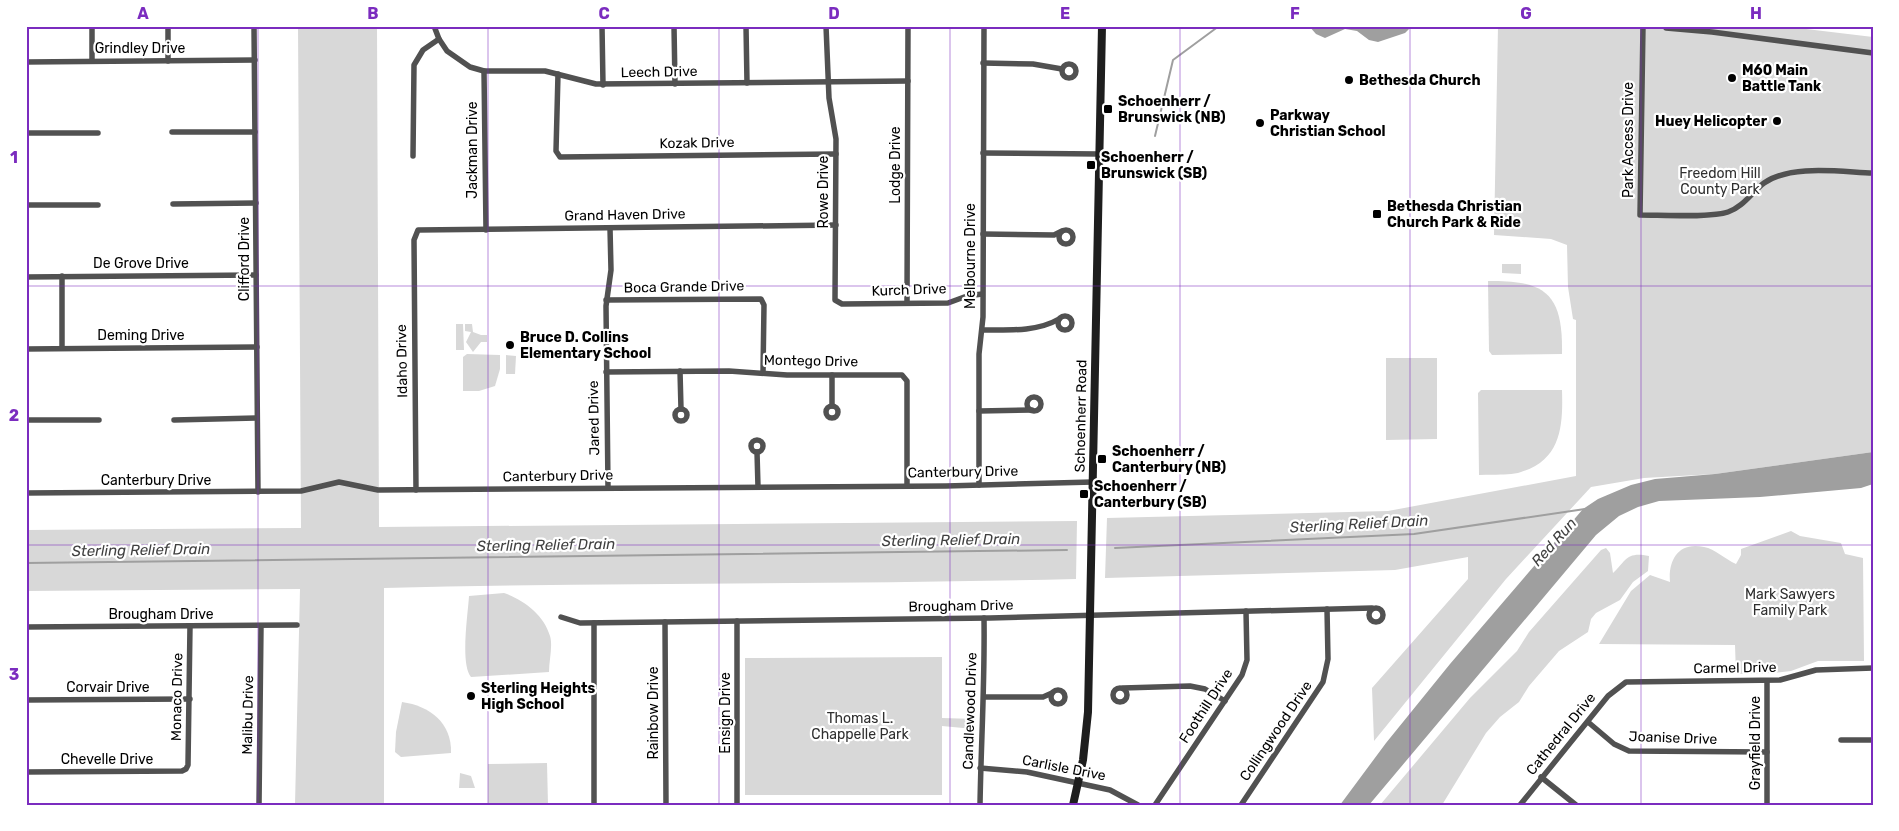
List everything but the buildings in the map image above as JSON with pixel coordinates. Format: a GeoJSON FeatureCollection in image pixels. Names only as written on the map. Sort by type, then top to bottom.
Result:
{"type":"FeatureCollection","features":[{"type":"Feature","properties":{"kind":"main road","name":"Schoenherr Road"},"geometry":{"type":"LineString","coordinates":[[1073,805],[1087,729],[1102,26]]}},
{"type":"Feature","properties":{"kind":"street"},"geometry":{"type":"LineString","coordinates":[[92,26],[92,61]]}},
{"type":"Feature","properties":{"kind":"street"},"geometry":{"type":"LineString","coordinates":[[168,26],[168,61]]}},
{"type":"Feature","properties":{"kind":"street","name":"Clifford Drive"},"geometry":{"type":"LineString","coordinates":[[254,26],[258,492]]}},
{"type":"Feature","properties":{"kind":"street","name":"Leech Drive"},"geometry":{"type":"LineString","coordinates":[[434,26],[439,39],[454,58],[470,67],[484,71],[539,70],[603,85],[908,82]]}},
{"type":"Feature","properties":{"kind":"street"},"geometry":{"type":"LineString","coordinates":[[602,26],[603,85]]}},
{"type":"Feature","properties":{"kind":"street"},"geometry":{"type":"LineString","coordinates":[[674,26],[674,84]]}},
{"type":"Feature","properties":{"kind":"street"},"geometry":{"type":"LineString","coordinates":[[746,26],[746,83]]}},
{"type":"Feature","properties":{"kind":"street","name":"Rowe Drive"},"geometry":{"type":"LineString","coordinates":[[826,26],[828,82],[836,154],[836,302]]}},
{"type":"Feature","properties":{"kind":"street","name":"Lodge Drive"},"geometry":{"type":"LineString","coordinates":[[907,303],[908,26]]}},
{"type":"Feature","properties":{"kind":"street","name":"Melbourne Drive"},"geometry":{"type":"LineString","coordinates":[[979,484],[984,26]]}},
{"type":"Feature","properties":{"kind":"street","name":"Park Access Drive"},"geometry":{"type":"LineString","coordinates":[[1643,27],[1640,215],[1730,212],[1763,184],[1776,176],[1794,172],[1873,173]]}},
{"type":"Feature","properties":{"kind":"street"},"geometry":{"type":"LineString","coordinates":[[1666,28],[1688,29],[1873,53]]}},
{"type":"Feature","properties":{"kind":"street"},"geometry":{"type":"LineString","coordinates":[[413,156],[413,69],[423,50],[439,39]]}},
{"type":"Feature","properties":{"kind":"street","name":"Grindley Drive"},"geometry":{"type":"LineString","coordinates":[[26,62],[254,60]]}},
{"type":"Feature","properties":{"kind":"street"},"geometry":{"type":"LineString","coordinates":[[983,63],[1032,64],[1062,68]]}},
{"type":"Feature","properties":{"kind":"street","name":"Jackman Drive"},"geometry":{"type":"LineString","coordinates":[[484,71],[486,230]]}},
{"type":"Feature","properties":{"kind":"street","name":"Kozak Drive"},"geometry":{"type":"LineString","coordinates":[[558,74],[556,151],[558,156],[836,154]]}},
{"type":"Feature","properties":{"kind":"street"},"geometry":{"type":"LineString","coordinates":[[172,132],[255,132]]}},
{"type":"Feature","properties":{"kind":"street"},"geometry":{"type":"LineString","coordinates":[[26,133],[98,133]]}},
{"type":"Feature","properties":{"kind":"street"},"geometry":{"type":"LineString","coordinates":[[983,153],[1100,154]]}},
{"type":"Feature","properties":{"kind":"street"},"geometry":{"type":"LineString","coordinates":[[173,204],[256,203]]}},
{"type":"Feature","properties":{"kind":"street"},"geometry":{"type":"LineString","coordinates":[[26,205],[98,205]]}},
{"type":"Feature","properties":{"kind":"street","name":"Grand Haven Drive"},"geometry":{"type":"LineString","coordinates":[[416,232],[836,225]]}},
{"type":"Feature","properties":{"kind":"street","name":"Jared Drive"},"geometry":{"type":"LineString","coordinates":[[608,488],[606,300],[610,270],[610,228]]}},
{"type":"Feature","properties":{"kind":"street"},"geometry":{"type":"LineString","coordinates":[[983,234],[1054,235],[1062,231],[1071,231],[1073,238],[1069,243],[1060,240],[1054,235]]}},
{"type":"Feature","properties":{"kind":"street"},"geometry":{"type":"LineString","coordinates":[[1060,240],[1062,231]]}},
{"type":"Feature","properties":{"kind":"street","name":"Idaho Drive"},"geometry":{"type":"LineString","coordinates":[[416,232],[414,247],[416,490]]}},
{"type":"Feature","properties":{"kind":"street","name":"De Grove Drive"},"geometry":{"type":"LineString","coordinates":[[26,277],[256,275]]}},
{"type":"Feature","properties":{"kind":"street"},"geometry":{"type":"LineString","coordinates":[[62,276],[62,348]]}},
{"type":"Feature","properties":{"kind":"street","name":"Kurch Drive"},"geometry":{"type":"LineString","coordinates":[[836,302],[842,304],[948,304],[967,296],[982,294]]}},
{"type":"Feature","properties":{"kind":"street","name":"Boca Grande Drive"},"geometry":{"type":"LineString","coordinates":[[606,300],[757,298],[762,300],[763,374]]}},
{"type":"Feature","properties":{"kind":"street"},"geometry":{"type":"LineString","coordinates":[[982,330],[1023,329],[1052,323],[1067,316],[1072,323],[1067,330],[1052,323]]}},
{"type":"Feature","properties":{"kind":"street"},"geometry":{"type":"LineString","coordinates":[[1059,319],[1059,327]]}},
{"type":"Feature","properties":{"kind":"street","name":"Deming Drive"},"geometry":{"type":"LineString","coordinates":[[26,349],[257,347]]}},
{"type":"Feature","properties":{"kind":"street"},"geometry":{"type":"LineString","coordinates":[[680,371],[681,409]]}},
{"type":"Feature","properties":{"kind":"street","name":"Montego Drive"},"geometry":{"type":"LineString","coordinates":[[606,372],[739,371],[763,374],[900,375],[906,378],[907,486]]}},
{"type":"Feature","properties":{"kind":"street"},"geometry":{"type":"LineString","coordinates":[[832,375],[832,406]]}},
{"type":"Feature","properties":{"kind":"street"},"geometry":{"type":"LineString","coordinates":[[979,411],[1023,411],[1032,410],[1041,407],[1040,400],[1033,397],[1023,411]]}},
{"type":"Feature","properties":{"kind":"street"},"geometry":{"type":"LineString","coordinates":[[1027,403],[1032,410]]}},
{"type":"Feature","properties":{"kind":"street"},"geometry":{"type":"LineString","coordinates":[[174,420],[257,418]]}},
{"type":"Feature","properties":{"kind":"street"},"geometry":{"type":"LineString","coordinates":[[26,420],[99,420]]}},
{"type":"Feature","properties":{"kind":"street"},"geometry":{"type":"LineString","coordinates":[[757,452],[758,487]]}},
{"type":"Feature","properties":{"kind":"street","name":"Canterbury Drive"},"geometry":{"type":"LineString","coordinates":[[26,493],[307,491],[338,482],[351,483],[373,490],[416,490],[907,486],[1092,482]]}},
{"type":"Feature","properties":{"kind":"street","name":"Collingwood Drive"},"geometry":{"type":"LineString","coordinates":[[1241,805],[1323,682],[1328,659],[1327,608]]}},
{"type":"Feature","properties":{"kind":"street"},"geometry":{"type":"LineString","coordinates":[[1363,609],[1369,616],[1376,622],[1383,617],[1382,610],[1372,608],[1369,616]]}},
{"type":"Feature","properties":{"kind":"street","name":"Brougham Drive"},"geometry":{"type":"LineString","coordinates":[[561,617],[574,622],[665,622],[1090,616],[1372,608]]}},
{"type":"Feature","properties":{"kind":"street","name":"Foothill Drive"},"geometry":{"type":"LineString","coordinates":[[1155,805],[1242,675],[1247,660],[1246,611]]}},
{"type":"Feature","properties":{"kind":"street","name":"Candlewood Drive"},"geometry":{"type":"LineString","coordinates":[[980,805],[984,697],[984,618]]}},
{"type":"Feature","properties":{"kind":"street","name":"Ensign Drive"},"geometry":{"type":"LineString","coordinates":[[737,621],[738,805]]}},
{"type":"Feature","properties":{"kind":"street"},"geometry":{"type":"LineString","coordinates":[[594,622],[594,805]]}},
{"type":"Feature","properties":{"kind":"street","name":"Rainbow Drive"},"geometry":{"type":"LineString","coordinates":[[665,622],[666,805]]}},
{"type":"Feature","properties":{"kind":"street","name":"Brougham Drive"},"geometry":{"type":"LineString","coordinates":[[26,627],[297,625]]}},
{"type":"Feature","properties":{"kind":"street","name":"Monaco Drive"},"geometry":{"type":"LineString","coordinates":[[186,769],[190,699],[190,626]]}},
{"type":"Feature","properties":{"kind":"street","name":"Malibu Drive"},"geometry":{"type":"LineString","coordinates":[[259,805],[261,626]]}},
{"type":"Feature","properties":{"kind":"street","name":"Carmel Drive"},"geometry":{"type":"LineString","coordinates":[[1626,682],[1767,681],[1789,679],[1823,669],[1873,668]]}},
{"type":"Feature","properties":{"kind":"street","name":"Grayfield Drive"},"geometry":{"type":"LineString","coordinates":[[1767,681],[1767,805]]}},
{"type":"Feature","properties":{"kind":"street","name":"Cathedral Drive"},"geometry":{"type":"LineString","coordinates":[[1520,805],[1614,689],[1626,682]]}},
{"type":"Feature","properties":{"kind":"street"},"geometry":{"type":"LineString","coordinates":[[1133,688],[1122,702],[1114,699],[1115,690],[1123,688],[1190,686],[1205,689],[1225,700]]}},
{"type":"Feature","properties":{"kind":"street"},"geometry":{"type":"LineString","coordinates":[[1123,688],[1127,696]]}},
{"type":"Feature","properties":{"kind":"street"},"geometry":{"type":"LineString","coordinates":[[984,697],[1043,697],[1058,690],[1065,697],[1060,704],[1043,697]]}},
{"type":"Feature","properties":{"kind":"street"},"geometry":{"type":"LineString","coordinates":[[1052,693],[1052,702]]}},
{"type":"Feature","properties":{"kind":"street","name":"Corvair Drive"},"geometry":{"type":"LineString","coordinates":[[26,700],[190,699]]}},
{"type":"Feature","properties":{"kind":"street","name":"Joanise Drive"},"geometry":{"type":"LineString","coordinates":[[1588,722],[1614,744],[1629,751],[1767,752]]}},
{"type":"Feature","properties":{"kind":"street"},"geometry":{"type":"LineString","coordinates":[[1841,740],[1873,740]]}},
{"type":"Feature","properties":{"kind":"street","name":"Carlisle Drive"},"geometry":{"type":"LineString","coordinates":[[980,768],[1027,772],[1078,783],[1116,792],[1138,805]]}},
{"type":"Feature","properties":{"kind":"street","name":"Chevelle Drive"},"geometry":{"type":"LineString","coordinates":[[26,772],[182,771],[186,769]]}},
{"type":"Feature","properties":{"kind":"street"},"geometry":{"type":"LineString","coordinates":[[1541,777],[1576,805]]}},
{"type":"Feature","properties":{"kind":"green space"},"geometry":{"type":"Polygon","coordinates":[[[298,26],[377,26],[379,527],[1077,521],[1076,579],[384,588],[384,805],[295,805],[300,589],[26,591],[26,530],[301,528],[298,26]]]}},
{"type":"Feature","properties":{"kind":"green space","name":"Freedom Hill County Park"},"geometry":{"type":"Polygon","coordinates":[[[1498,26],[1781,26],[1873,37],[1873,452],[1715,474],[1644,478],[1591,487],[1506,579],[1374,741],[1372,688],[1468,579],[1468,557],[1395,570],[1105,578],[1107,518],[1388,511],[1576,476],[1576,320],[1573,319],[1568,287],[1567,245],[1551,239],[1494,235],[1498,26]]]}},
{"type":"Feature","properties":{"kind":"green space"},"geometry":{"type":"Polygon","coordinates":[[[1502,264],[1521,264],[1521,274],[1502,273],[1502,264]]]}},
{"type":"Feature","properties":{"kind":"green space"},"geometry":{"type":"Polygon","coordinates":[[[1488,281],[1508,281],[1525,284],[1538,288],[1548,295],[1555,305],[1559,318],[1562,334],[1562,354],[1492,355],[1489,351],[1488,281]]]}},
{"type":"Feature","properties":{"kind":"green space"},"geometry":{"type":"Polygon","coordinates":[[[456,324],[463,324],[464,350],[456,350],[456,324]]]}},
{"type":"Feature","properties":{"kind":"green space"},"geometry":{"type":"Polygon","coordinates":[[[465,324],[472,324],[473,332],[487,335],[487,342],[481,342],[473,352],[466,342],[471,332],[465,331],[465,324]]]}},
{"type":"Feature","properties":{"kind":"green space"},"geometry":{"type":"Polygon","coordinates":[[[467,354],[500,355],[500,369],[495,386],[479,391],[463,391],[463,357],[467,354]]]}},
{"type":"Feature","properties":{"kind":"green space"},"geometry":{"type":"Polygon","coordinates":[[[506,355],[516,356],[515,374],[506,374],[506,355]]]}},
{"type":"Feature","properties":{"kind":"green space"},"geometry":{"type":"Polygon","coordinates":[[[1386,358],[1437,358],[1437,439],[1386,440],[1386,358]]]}},
{"type":"Feature","properties":{"kind":"green space"},"geometry":{"type":"Polygon","coordinates":[[[1481,390],[1562,390],[1560,428],[1552,450],[1545,459],[1521,472],[1479,475],[1478,393],[1481,390]]]}},
{"type":"Feature","properties":{"kind":"green space","name":"Mark Sawyers Family Park"},"geometry":{"type":"Polygon","coordinates":[[[1791,531],[1800,536],[1841,543],[1845,554],[1863,558],[1864,661],[1818,661],[1791,671],[1736,674],[1735,645],[1599,644],[1631,591],[1650,575],[1670,582],[1673,560],[1681,550],[1687,547],[1704,547],[1736,564],[1741,555],[1741,549],[1791,531]]]}},
{"type":"Feature","properties":{"kind":"green space"},"geometry":{"type":"Polygon","coordinates":[[[1606,548],[1610,553],[1613,573],[1627,558],[1636,555],[1649,556],[1648,571],[1633,582],[1620,600],[1596,613],[1591,619],[1588,632],[1559,651],[1529,686],[1519,702],[1500,717],[1486,733],[1442,805],[1380,805],[1470,698],[1517,651],[1529,632],[1601,550],[1606,548]]]}},
{"type":"Feature","properties":{"kind":"green space"},"geometry":{"type":"Polygon","coordinates":[[[504,593],[526,604],[538,615],[547,628],[551,644],[549,672],[471,677],[468,671],[465,650],[469,596],[504,593]]]}},
{"type":"Feature","properties":{"kind":"green space","name":"Thomas L. Chappelle Park"},"geometry":{"type":"Polygon","coordinates":[[[942,657],[942,718],[976,719],[974,729],[942,726],[942,795],[745,795],[745,658],[942,657]]]}},
{"type":"Feature","properties":{"kind":"green space"},"geometry":{"type":"Polygon","coordinates":[[[402,702],[422,707],[437,718],[448,733],[451,753],[401,757],[395,752],[396,732],[402,702]]]}},
{"type":"Feature","properties":{"kind":"green space"},"geometry":{"type":"Polygon","coordinates":[[[547,763],[548,805],[488,805],[488,764],[547,763]]]}},
{"type":"Feature","properties":{"kind":"green space"},"geometry":{"type":"Polygon","coordinates":[[[460,773],[471,776],[475,788],[459,788],[460,773]]]}},
{"type":"Feature","properties":{"kind":"shaded area"},"geometry":{"type":"Polygon","coordinates":[[[1309,26],[1412,26],[1405,33],[1378,42],[1369,40],[1357,31],[1345,29],[1325,38],[1316,34],[1309,26]]]}},
{"type":"Feature","properties":{"kind":"shaded area","name":"Red Run"},"geometry":{"type":"Polygon","coordinates":[[[1873,452],[1873,484],[1861,488],[1760,497],[1659,501],[1638,507],[1619,516],[1596,535],[1369,805],[1340,805],[1386,743],[1450,664],[1583,509],[1598,499],[1631,485],[1655,479],[1715,474],[1873,452]]]}},
{"type":"Feature","properties":{"kind":"waterway"},"geometry":{"type":"LineString","coordinates":[[1155,136],[1173,60],[1219,26]]}},
{"type":"Feature","properties":{"kind":"waterway","name":"Sterling Relief Drain"},"geometry":{"type":"LineString","coordinates":[[1115,548],[1414,534],[1585,509]]}},
{"type":"Feature","properties":{"kind":"waterway","name":"Sterling Relief Drain"},"geometry":{"type":"LineString","coordinates":[[26,563],[1067,550]]}},
{"type":"Feature","properties":{"kind":"place","name":"M60 Main Battle Tank"},"geometry":{"type":"Point","coordinates":[1732,78]}},
{"type":"Feature","properties":{"kind":"place","name":"Bethesda Church"},"geometry":{"type":"Point","coordinates":[1349,80]}},
{"type":"Feature","properties":{"kind":"place","name":"Schoenherr / Brunswick (NB)"},"geometry":{"type":"Point","coordinates":[1108,109]}},
{"type":"Feature","properties":{"kind":"place","name":"Huey Helicopter"},"geometry":{"type":"Point","coordinates":[1777,121]}},
{"type":"Feature","properties":{"kind":"place","name":"Parkway Christian School"},"geometry":{"type":"Point","coordinates":[1260,123]}},
{"type":"Feature","properties":{"kind":"place","name":"Schoenherr / Brunswick (SB)"},"geometry":{"type":"Point","coordinates":[1091,165]}},
{"type":"Feature","properties":{"kind":"place","name":"Bethesda Christian Church Park & Ride"},"geometry":{"type":"Point","coordinates":[1377,214]}},
{"type":"Feature","properties":{"kind":"place","name":"Bruce D. Collins Elementary School"},"geometry":{"type":"Point","coordinates":[510,345]}},
{"type":"Feature","properties":{"kind":"place","name":"Schoenherr / Canterbury (NB)"},"geometry":{"type":"Point","coordinates":[1102,459]}},
{"type":"Feature","properties":{"kind":"place","name":"Schoenherr / Canterbury (SB)"},"geometry":{"type":"Point","coordinates":[1084,494]}},
{"type":"Feature","properties":{"kind":"place","name":"Sterling Heights High School"},"geometry":{"type":"Point","coordinates":[471,696]}}]}
